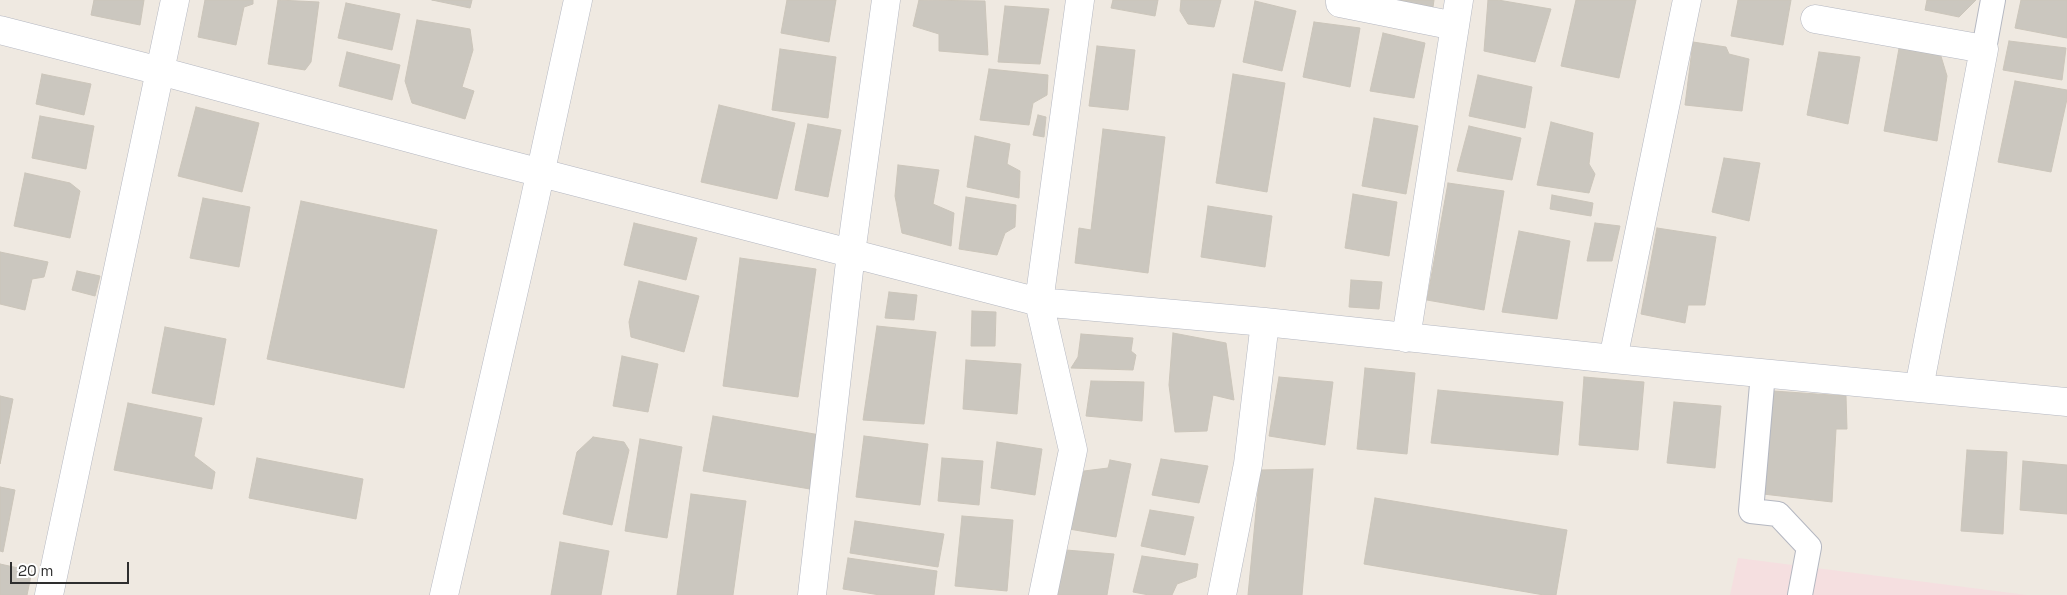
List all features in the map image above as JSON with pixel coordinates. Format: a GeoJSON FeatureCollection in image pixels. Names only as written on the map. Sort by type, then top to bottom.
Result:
{"type":"FeatureCollection","features":[{"type":"Feature","properties":{"kind":"street"},"geometry":{"type":"LineString","coordinates":[[49,595],[176,0]]}},
{"type":"Feature","properties":{"kind":"street"},"geometry":{"type":"LineString","coordinates":[[444,595],[541,172],[578,0]]}},
{"type":"Feature","properties":{"kind":"street"},"geometry":{"type":"LineString","coordinates":[[812,595],[850,253],[886,0]]}},
{"type":"Feature","properties":{"kind":"street"},"geometry":{"type":"LineString","coordinates":[[1043,595],[1073,450],[1039,302],[1080,0]]}},
{"type":"Feature","properties":{"kind":"street"},"geometry":{"type":"LineString","coordinates":[[1340,0],[1340,2],[1457,13],[1406,338]]}},
{"type":"Feature","properties":{"kind":"street"},"geometry":{"type":"LineString","coordinates":[[1613,360],[1687,0]]}},
{"type":"Feature","properties":{"kind":"street"},"geometry":{"type":"LineString","coordinates":[[1815,19],[1984,49],[1920,388]]}},
{"type":"Feature","properties":{"kind":"street"},"geometry":{"type":"LineString","coordinates":[[0,30],[1039,302],[1265,322],[1613,360],[2067,402]]}},
{"type":"Feature","properties":{"kind":"street"},"geometry":{"type":"LineString","coordinates":[[1222,595],[1248,464],[1265,322]]}},
{"type":"Feature","properties":{"kind":"lane"},"geometry":{"type":"LineString","coordinates":[[1984,49],[1993,0]]}},
{"type":"Feature","properties":{"kind":"lane"},"geometry":{"type":"LineString","coordinates":[[1763,373],[1751,511],[1778,514],[1809,547],[1800,595]]}},
{"type":"Feature","properties":{"kind":"shaded area"},"geometry":{"type":"Polygon","coordinates":[[[1738,558],[2027,595],[1730,595],[1738,558]]]}},
{"type":"Feature","properties":{"kind":"building"},"geometry":{"type":"Polygon","coordinates":[[[94,0],[144,0],[140,25],[91,15],[94,0]]]}},
{"type":"Feature","properties":{"kind":"building"},"geometry":{"type":"Polygon","coordinates":[[[205,0],[253,0],[253,4],[244,7],[236,45],[198,37],[205,0]]]}},
{"type":"Feature","properties":{"kind":"building"},"geometry":{"type":"Polygon","coordinates":[[[278,0],[319,2],[311,62],[305,70],[268,64],[278,0]]]}},
{"type":"Feature","properties":{"kind":"building"},"geometry":{"type":"Polygon","coordinates":[[[432,0],[472,0],[470,8],[432,0]]]}},
{"type":"Feature","properties":{"kind":"building"},"geometry":{"type":"Polygon","coordinates":[[[787,0],[836,0],[829,42],[781,33],[787,0]]]}},
{"type":"Feature","properties":{"kind":"building"},"geometry":{"type":"Polygon","coordinates":[[[919,0],[985,1],[988,55],[939,51],[939,34],[913,26],[919,0]]]}},
{"type":"Feature","properties":{"kind":"building"},"geometry":{"type":"Polygon","coordinates":[[[1113,0],[1158,0],[1155,16],[1111,8],[1113,0]]]}},
{"type":"Feature","properties":{"kind":"building"},"geometry":{"type":"Polygon","coordinates":[[[1181,0],[1221,0],[1214,27],[1188,24],[1180,11],[1181,0]]]}},
{"type":"Feature","properties":{"kind":"building"},"geometry":{"type":"Polygon","coordinates":[[[1376,0],[1434,0],[1432,14],[1376,0]]]}},
{"type":"Feature","properties":{"kind":"building"},"geometry":{"type":"Polygon","coordinates":[[[1488,0],[1551,9],[1535,62],[1484,51],[1488,0]]]}},
{"type":"Feature","properties":{"kind":"building"},"geometry":{"type":"Polygon","coordinates":[[[1576,0],[1636,0],[1619,78],[1561,66],[1576,0]]]}},
{"type":"Feature","properties":{"kind":"building"},"geometry":{"type":"Polygon","coordinates":[[[1738,0],[1791,0],[1783,45],[1731,36],[1738,0]]]}},
{"type":"Feature","properties":{"kind":"building"},"geometry":{"type":"Polygon","coordinates":[[[1927,0],[1976,0],[1959,17],[1925,10],[1927,0]]]}},
{"type":"Feature","properties":{"kind":"building"},"geometry":{"type":"Polygon","coordinates":[[[2021,0],[2067,0],[2067,38],[2015,28],[2021,0]]]}},
{"type":"Feature","properties":{"kind":"building"},"geometry":{"type":"Polygon","coordinates":[[[1255,1],[1296,11],[1282,71],[1243,62],[1255,1]]]}},
{"type":"Feature","properties":{"kind":"building"},"geometry":{"type":"Polygon","coordinates":[[[346,3],[400,14],[392,50],[338,38],[346,3]]]}},
{"type":"Feature","properties":{"kind":"building"},"geometry":{"type":"Polygon","coordinates":[[[1005,6],[1049,9],[1040,64],[998,62],[1005,6]]]}},
{"type":"Feature","properties":{"kind":"building"},"geometry":{"type":"Polygon","coordinates":[[[417,20],[470,29],[473,50],[462,87],[474,91],[465,119],[412,103],[405,81],[417,20]]]}},
{"type":"Feature","properties":{"kind":"building"},"geometry":{"type":"Polygon","coordinates":[[[1314,22],[1360,28],[1350,87],[1303,77],[1314,22]]]}},
{"type":"Feature","properties":{"kind":"building"},"geometry":{"type":"Polygon","coordinates":[[[1383,33],[1425,43],[1414,98],[1370,91],[1383,33]]]}},
{"type":"Feature","properties":{"kind":"building"},"geometry":{"type":"Polygon","coordinates":[[[2009,41],[2066,48],[2062,80],[2003,70],[2009,41]]]}},
{"type":"Feature","properties":{"kind":"building"},"geometry":{"type":"Polygon","coordinates":[[[1693,42],[1726,47],[1729,54],[1749,59],[1742,111],[1685,105],[1693,42]]]}},
{"type":"Feature","properties":{"kind":"building"},"geometry":{"type":"Polygon","coordinates":[[[1900,43],[1940,53],[1947,76],[1937,141],[1884,131],[1900,43]]]}},
{"type":"Feature","properties":{"kind":"building"},"geometry":{"type":"Polygon","coordinates":[[[1097,46],[1135,50],[1128,110],[1089,106],[1097,46]]]}},
{"type":"Feature","properties":{"kind":"building"},"geometry":{"type":"Polygon","coordinates":[[[780,49],[836,57],[828,118],[772,110],[780,49]]]}},
{"type":"Feature","properties":{"kind":"building"},"geometry":{"type":"Polygon","coordinates":[[[347,52],[400,65],[392,100],[339,86],[347,52]]]}},
{"type":"Feature","properties":{"kind":"building"},"geometry":{"type":"Polygon","coordinates":[[[1819,52],[1860,57],[1848,124],[1807,115],[1819,52]]]}},
{"type":"Feature","properties":{"kind":"building"},"geometry":{"type":"Polygon","coordinates":[[[989,69],[1048,75],[1047,95],[1033,103],[1029,125],[980,120],[989,69]]]}},
{"type":"Feature","properties":{"kind":"building"},"geometry":{"type":"Polygon","coordinates":[[[42,74],[91,84],[84,115],[36,104],[42,74]]]}},
{"type":"Feature","properties":{"kind":"building"},"geometry":{"type":"Polygon","coordinates":[[[1233,74],[1285,83],[1267,192],[1216,183],[1233,74]]]}},
{"type":"Feature","properties":{"kind":"building"},"geometry":{"type":"Polygon","coordinates":[[[1478,75],[1532,87],[1525,128],[1469,116],[1478,75]]]}},
{"type":"Feature","properties":{"kind":"building"},"geometry":{"type":"Polygon","coordinates":[[[2015,81],[2067,90],[2067,99],[2051,172],[1998,162],[2015,81]]]}},
{"type":"Feature","properties":{"kind":"building"},"geometry":{"type":"Polygon","coordinates":[[[719,105],[795,123],[777,199],[701,182],[719,105]]]}},
{"type":"Feature","properties":{"kind":"building"},"geometry":{"type":"Polygon","coordinates":[[[196,107],[259,123],[242,192],[178,176],[196,107]]]}},
{"type":"Feature","properties":{"kind":"building"},"geometry":{"type":"Polygon","coordinates":[[[1038,115],[1046,117],[1044,137],[1033,135],[1038,115]]]}},
{"type":"Feature","properties":{"kind":"building"},"geometry":{"type":"Polygon","coordinates":[[[40,116],[94,126],[86,169],[32,158],[40,116]]]}},
{"type":"Feature","properties":{"kind":"building"},"geometry":{"type":"Polygon","coordinates":[[[1374,118],[1418,126],[1406,194],[1362,186],[1374,118]]]}},
{"type":"Feature","properties":{"kind":"building"},"geometry":{"type":"Polygon","coordinates":[[[1551,122],[1593,133],[1589,164],[1595,174],[1589,193],[1537,185],[1551,122]]]}},
{"type":"Feature","properties":{"kind":"building"},"geometry":{"type":"Polygon","coordinates":[[[808,124],[841,130],[828,197],[795,190],[808,124]]]}},
{"type":"Feature","properties":{"kind":"building"},"geometry":{"type":"Polygon","coordinates":[[[1469,126],[1521,138],[1512,180],[1457,171],[1469,126]]]}},
{"type":"Feature","properties":{"kind":"building"},"geometry":{"type":"Polygon","coordinates":[[[1103,129],[1165,137],[1148,273],[1075,263],[1079,228],[1091,230],[1103,129]]]}},
{"type":"Feature","properties":{"kind":"building"},"geometry":{"type":"Polygon","coordinates":[[[975,136],[1010,144],[1007,164],[1020,171],[1019,198],[967,187],[975,136]]]}},
{"type":"Feature","properties":{"kind":"building"},"geometry":{"type":"Polygon","coordinates":[[[1724,158],[1760,163],[1749,221],[1712,212],[1724,158]]]}},
{"type":"Feature","properties":{"kind":"building"},"geometry":{"type":"Polygon","coordinates":[[[898,165],[939,170],[933,204],[954,213],[951,246],[902,233],[895,196],[898,165]]]}},
{"type":"Feature","properties":{"kind":"building"},"geometry":{"type":"Polygon","coordinates":[[[25,173],[70,183],[80,191],[70,238],[14,226],[25,173]]]}},
{"type":"Feature","properties":{"kind":"building"},"geometry":{"type":"Polygon","coordinates":[[[1448,183],[1504,191],[1484,310],[1427,300],[1448,183]]]}},
{"type":"Feature","properties":{"kind":"building"},"geometry":{"type":"Polygon","coordinates":[[[1353,194],[1397,202],[1389,256],[1345,248],[1353,194]]]}},
{"type":"Feature","properties":{"kind":"building"},"geometry":{"type":"Polygon","coordinates":[[[1552,195],[1593,203],[1591,216],[1550,209],[1552,195]]]}},
{"type":"Feature","properties":{"kind":"building"},"geometry":{"type":"Polygon","coordinates":[[[966,197],[1016,205],[1015,227],[1005,233],[997,255],[959,249],[966,197]]]}},
{"type":"Feature","properties":{"kind":"building"},"geometry":{"type":"Polygon","coordinates":[[[203,198],[250,207],[239,267],[190,258],[203,198]]]}},
{"type":"Feature","properties":{"kind":"building"},"geometry":{"type":"Polygon","coordinates":[[[301,201],[437,230],[404,388],[267,359],[301,201]]]}},
{"type":"Feature","properties":{"kind":"building"},"geometry":{"type":"Polygon","coordinates":[[[1208,206],[1272,216],[1265,267],[1201,257],[1208,206]]]}},
{"type":"Feature","properties":{"kind":"building"},"geometry":{"type":"Polygon","coordinates":[[[634,223],[697,238],[686,280],[624,265],[634,223]]]}},
{"type":"Feature","properties":{"kind":"building"},"geometry":{"type":"Polygon","coordinates":[[[1595,223],[1620,226],[1612,261],[1587,261],[1595,223]]]}},
{"type":"Feature","properties":{"kind":"building"},"geometry":{"type":"Polygon","coordinates":[[[1657,228],[1716,237],[1705,305],[1688,305],[1685,323],[1641,314],[1657,228]]]}},
{"type":"Feature","properties":{"kind":"building"},"geometry":{"type":"Polygon","coordinates":[[[1519,231],[1570,241],[1557,319],[1502,312],[1519,231]]]}},
{"type":"Feature","properties":{"kind":"building"},"geometry":{"type":"Polygon","coordinates":[[[0,252],[48,262],[44,277],[32,279],[25,310],[0,304],[0,252]]]}},
{"type":"Feature","properties":{"kind":"building"},"geometry":{"type":"Polygon","coordinates":[[[740,258],[816,269],[798,397],[723,386],[740,258]]]}},
{"type":"Feature","properties":{"kind":"building"},"geometry":{"type":"Polygon","coordinates":[[[77,271],[100,276],[95,296],[72,290],[77,271]]]}},
{"type":"Feature","properties":{"kind":"building"},"geometry":{"type":"Polygon","coordinates":[[[1351,280],[1382,282],[1379,309],[1349,307],[1351,280]]]}},
{"type":"Feature","properties":{"kind":"building"},"geometry":{"type":"Polygon","coordinates":[[[639,281],[699,296],[684,352],[631,337],[629,322],[639,281]]]}},
{"type":"Feature","properties":{"kind":"building"},"geometry":{"type":"Polygon","coordinates":[[[889,292],[917,295],[914,320],[885,318],[889,292]]]}},
{"type":"Feature","properties":{"kind":"building"},"geometry":{"type":"Polygon","coordinates":[[[972,311],[996,312],[995,346],[971,346],[972,311]]]}},
{"type":"Feature","properties":{"kind":"building"},"geometry":{"type":"Polygon","coordinates":[[[877,326],[936,332],[924,424],[863,420],[877,326]]]}},
{"type":"Feature","properties":{"kind":"building"},"geometry":{"type":"Polygon","coordinates":[[[165,327],[226,339],[214,405],[152,393],[165,327]]]}},
{"type":"Feature","properties":{"kind":"building"},"geometry":{"type":"Polygon","coordinates":[[[1173,333],[1226,343],[1234,400],[1213,395],[1207,431],[1175,432],[1169,385],[1173,333]]]}},
{"type":"Feature","properties":{"kind":"building"},"geometry":{"type":"Polygon","coordinates":[[[1081,334],[1133,338],[1131,351],[1136,355],[1133,370],[1071,368],[1078,357],[1081,334]]]}},
{"type":"Feature","properties":{"kind":"building"},"geometry":{"type":"Polygon","coordinates":[[[622,356],[658,364],[648,412],[613,406],[622,356]]]}},
{"type":"Feature","properties":{"kind":"building"},"geometry":{"type":"Polygon","coordinates":[[[966,360],[1021,364],[1017,414],[963,409],[966,360]]]}},
{"type":"Feature","properties":{"kind":"building"},"geometry":{"type":"Polygon","coordinates":[[[1365,368],[1415,373],[1407,454],[1357,449],[1365,368]]]}},
{"type":"Feature","properties":{"kind":"building"},"geometry":{"type":"Polygon","coordinates":[[[1279,377],[1333,382],[1325,445],[1269,436],[1279,377]]]}},
{"type":"Feature","properties":{"kind":"building"},"geometry":{"type":"Polygon","coordinates":[[[1584,377],[1644,382],[1638,450],[1579,445],[1584,377]]]}},
{"type":"Feature","properties":{"kind":"building"},"geometry":{"type":"Polygon","coordinates":[[[1091,381],[1144,382],[1142,421],[1086,416],[1091,381]]]}},
{"type":"Feature","properties":{"kind":"building"},"geometry":{"type":"Polygon","coordinates":[[[1438,390],[1563,402],[1558,455],[1431,443],[1438,390]]]}},
{"type":"Feature","properties":{"kind":"building"},"geometry":{"type":"Polygon","coordinates":[[[1773,391],[1846,396],[1847,429],[1836,429],[1832,502],[1763,494],[1773,391]]]}},
{"type":"Feature","properties":{"kind":"building"},"geometry":{"type":"Polygon","coordinates":[[[0,396],[13,399],[0,464],[0,396]]]}},
{"type":"Feature","properties":{"kind":"building"},"geometry":{"type":"Polygon","coordinates":[[[1674,402],[1721,406],[1715,468],[1667,463],[1674,402]]]}},
{"type":"Feature","properties":{"kind":"building"},"geometry":{"type":"Polygon","coordinates":[[[128,403],[202,418],[194,456],[215,472],[212,489],[114,470],[128,403]]]}},
{"type":"Feature","properties":{"kind":"building"},"geometry":{"type":"Polygon","coordinates":[[[713,416],[820,435],[810,489],[703,471],[713,416]]]}},
{"type":"Feature","properties":{"kind":"building"},"geometry":{"type":"Polygon","coordinates":[[[864,436],[928,444],[920,505],[856,497],[864,436]]]}},
{"type":"Feature","properties":{"kind":"building"},"geometry":{"type":"Polygon","coordinates":[[[593,437],[624,442],[629,450],[612,525],[563,514],[577,452],[593,437]]]}},
{"type":"Feature","properties":{"kind":"building"},"geometry":{"type":"Polygon","coordinates":[[[640,439],[682,447],[667,538],[625,531],[640,439]]]}},
{"type":"Feature","properties":{"kind":"building"},"geometry":{"type":"Polygon","coordinates":[[[997,442],[1042,449],[1035,495],[991,488],[997,442]]]}},
{"type":"Feature","properties":{"kind":"building"},"geometry":{"type":"Polygon","coordinates":[[[1967,450],[2007,452],[2003,534],[1961,531],[1967,450]]]}},
{"type":"Feature","properties":{"kind":"building"},"geometry":{"type":"Polygon","coordinates":[[[257,458],[363,479],[356,519],[249,498],[257,458]]]}},
{"type":"Feature","properties":{"kind":"building"},"geometry":{"type":"Polygon","coordinates":[[[942,458],[983,461],[979,505],[938,501],[942,458]]]}},
{"type":"Feature","properties":{"kind":"building"},"geometry":{"type":"Polygon","coordinates":[[[1161,459],[1208,466],[1199,503],[1152,495],[1161,459]]]}},
{"type":"Feature","properties":{"kind":"building"},"geometry":{"type":"Polygon","coordinates":[[[1110,460],[1131,464],[1116,537],[1069,529],[1084,471],[1108,468],[1110,460]]]}},
{"type":"Feature","properties":{"kind":"building"},"geometry":{"type":"Polygon","coordinates":[[[2023,461],[2067,465],[2067,514],[2020,510],[2023,461]]]}},
{"type":"Feature","properties":{"kind":"building"},"geometry":{"type":"Polygon","coordinates":[[[1313,469],[1302,595],[1248,595],[1260,470],[1313,469]]]}},
{"type":"Feature","properties":{"kind":"building"},"geometry":{"type":"Polygon","coordinates":[[[0,487],[15,490],[3,552],[0,551],[0,487]]]}},
{"type":"Feature","properties":{"kind":"building"},"geometry":{"type":"Polygon","coordinates":[[[691,494],[746,501],[733,595],[677,595],[691,494]]]}},
{"type":"Feature","properties":{"kind":"building"},"geometry":{"type":"Polygon","coordinates":[[[1375,498],[1567,530],[1556,595],[1544,595],[1364,564],[1375,498]]]}},
{"type":"Feature","properties":{"kind":"building"},"geometry":{"type":"Polygon","coordinates":[[[1150,510],[1194,517],[1185,555],[1141,546],[1150,510]]]}},
{"type":"Feature","properties":{"kind":"building"},"geometry":{"type":"Polygon","coordinates":[[[962,516],[1013,520],[1007,591],[955,586],[962,516]]]}},
{"type":"Feature","properties":{"kind":"building"},"geometry":{"type":"Polygon","coordinates":[[[855,521],[944,534],[938,567],[850,553],[855,521]]]}},
{"type":"Feature","properties":{"kind":"building"},"geometry":{"type":"Polygon","coordinates":[[[560,542],[609,551],[601,595],[551,595],[560,542]]]}},
{"type":"Feature","properties":{"kind":"building"},"geometry":{"type":"Polygon","coordinates":[[[1066,550],[1114,554],[1107,595],[1056,595],[1066,550]]]}},
{"type":"Feature","properties":{"kind":"building"},"geometry":{"type":"Polygon","coordinates":[[[1142,556],[1198,564],[1196,577],[1177,584],[1172,595],[1149,595],[1133,592],[1142,556]]]}},
{"type":"Feature","properties":{"kind":"building"},"geometry":{"type":"Polygon","coordinates":[[[848,558],[937,571],[934,595],[880,595],[843,589],[848,558]]]}},
{"type":"Feature","properties":{"kind":"building"},"geometry":{"type":"Polygon","coordinates":[[[0,564],[32,571],[27,595],[0,595],[0,564]]]}}]}
